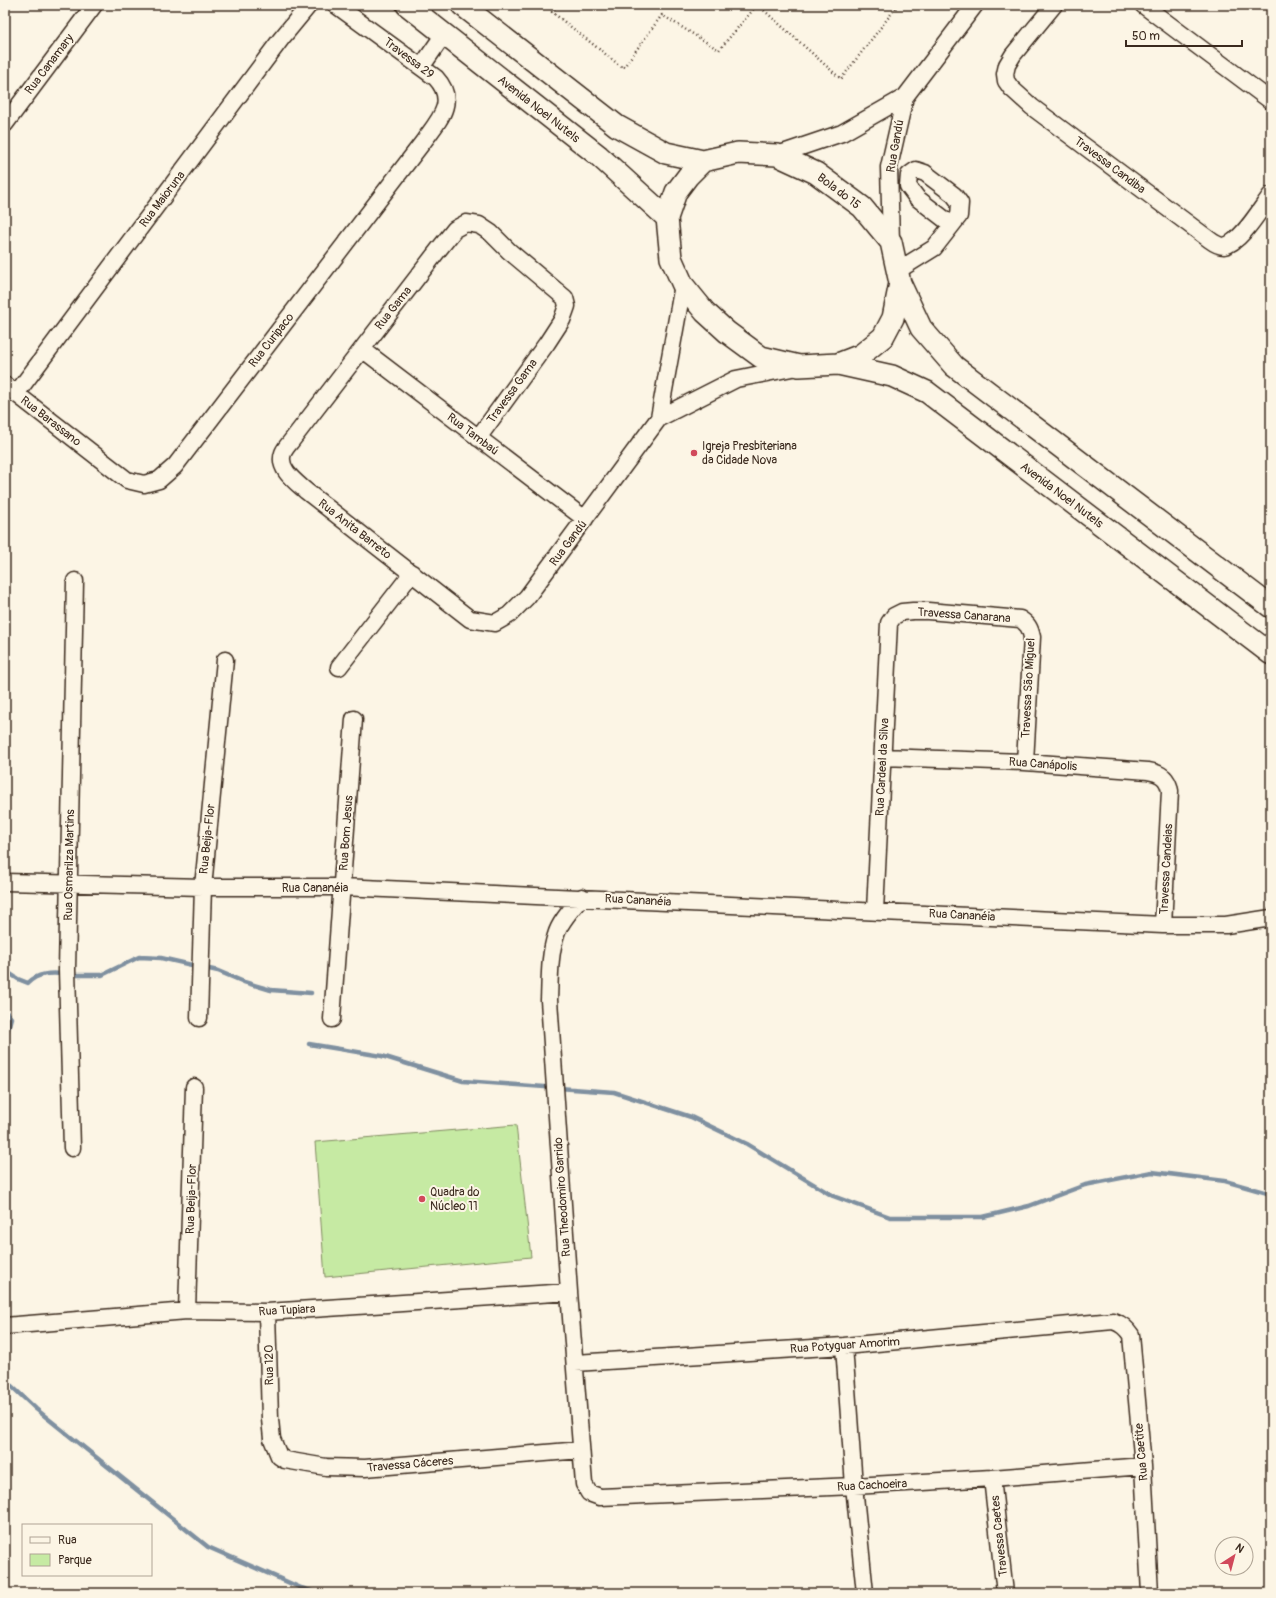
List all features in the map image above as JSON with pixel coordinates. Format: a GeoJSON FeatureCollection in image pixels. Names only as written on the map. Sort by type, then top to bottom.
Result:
{"type":"FeatureCollection","features":[{"type":"Feature","properties":{"kind":"main road","name":"Avenida Noel Nutels"},"geometry":{"type":"LineString","coordinates":[[407,5],[599,156],[667,218]]}},
{"type":"Feature","properties":{"kind":"main road"},"geometry":{"type":"LineString","coordinates":[[462,5],[617,126],[666,153],[703,161]]}},
{"type":"Feature","properties":{"kind":"main road","name":"Bola do 15"},"geometry":{"type":"LineString","coordinates":[[738,153],[777,155],[816,173],[862,207],[891,242],[899,277],[893,318],[883,337],[861,355],[838,364],[799,366],[761,357],[727,332],[705,312],[683,285],[671,258],[667,218],[676,192],[688,176],[703,161],[738,153]]}},
{"type":"Feature","properties":{"kind":"main road"},"geometry":{"type":"LineString","coordinates":[[899,277],[921,328],[954,366],[1271,607]]}},
{"type":"Feature","properties":{"kind":"main road","name":"Avenida Noel Nutels"},"geometry":{"type":"LineString","coordinates":[[838,364],[892,376],[927,392],[1271,654]]}},
{"type":"Feature","properties":{"kind":"street","name":"Rua Canamary"},"geometry":{"type":"LineString","coordinates":[[5,124],[94,5]]}},
{"type":"Feature","properties":{"kind":"street","name":"Rua Maioruna"},"geometry":{"type":"LineString","coordinates":[[11,390],[276,45],[309,5]]}},
{"type":"Feature","properties":{"kind":"street","name":"Travessa 29"},"geometry":{"type":"LineString","coordinates":[[336,5],[422,66],[442,84],[446,93],[447,103],[440,117],[423,142]]}},
{"type":"Feature","properties":{"kind":"street","name":"Rua Gandú"},"geometry":{"type":"LineString","coordinates":[[777,155],[842,133],[905,97],[975,5]]}},
{"type":"Feature","properties":{"kind":"street","name":"Travessa Candiba"},"geometry":{"type":"LineString","coordinates":[[1054,5],[1013,55],[1007,65],[1005,74],[1006,81],[1011,88],[1032,107],[1216,244],[1226,246],[1239,236],[1271,195]]}},
{"type":"Feature","properties":{"kind":"street"},"geometry":{"type":"LineString","coordinates":[[1143,5],[1271,101]]}},
{"type":"Feature","properties":{"kind":"street"},"geometry":{"type":"LineString","coordinates":[[422,66],[444,34]]}},
{"type":"Feature","properties":{"kind":"street","name":"Rua Gandú"},"geometry":{"type":"LineString","coordinates":[[891,242],[889,167],[905,97]]}},
{"type":"Feature","properties":{"kind":"street","name":"Rua Curipaco"},"geometry":{"type":"LineString","coordinates":[[98,458],[127,480],[144,484],[159,480],[175,466],[423,142]]}},
{"type":"Feature","properties":{"kind":"street","name":"Rua Gama"},"geometry":{"type":"LineString","coordinates":[[292,440],[455,230],[466,223],[479,226],[491,233],[509,251],[565,298],[567,306],[562,320],[547,344]]}},
{"type":"Feature","properties":{"kind":"street"},"geometry":{"type":"LineString","coordinates":[[899,277],[934,248],[952,224]]}},
{"type":"Feature","properties":{"kind":"street","name":"Rua Gandú"},"geometry":{"type":"LineString","coordinates":[[454,606],[470,619],[482,621],[495,623],[509,615],[527,597],[659,418],[683,285]]}},
{"type":"Feature","properties":{"kind":"street","name":"Travessa Gama"},"geometry":{"type":"LineString","coordinates":[[478,438],[547,344]]}},
{"type":"Feature","properties":{"kind":"street","name":"Rua Tambaú"},"geometry":{"type":"LineString","coordinates":[[362,349],[585,519]]}},
{"type":"Feature","properties":{"kind":"street","name":"Rua Gandú"},"geometry":{"type":"LineString","coordinates":[[659,418],[736,379],[799,366]]}},
{"type":"Feature","properties":{"kind":"street","name":"Rua Barassano"},"geometry":{"type":"LineString","coordinates":[[11,390],[98,458]]}},
{"type":"Feature","properties":{"kind":"street","name":"Rua Anita Barreto"},"geometry":{"type":"LineString","coordinates":[[292,440],[283,454],[282,465],[289,476],[328,509],[454,606]]}},
{"type":"Feature","properties":{"kind":"street"},"geometry":{"type":"LineString","coordinates":[[339,667],[412,573]]}},
{"type":"Feature","properties":{"kind":"street","name":"Rua Osmarilza Martins"},"geometry":{"type":"LineString","coordinates":[[72,1148],[67,970],[75,581]]}},
{"type":"Feature","properties":{"kind":"street","name":"Travessa Canarana"},"geometry":{"type":"LineString","coordinates":[[889,623],[894,616],[902,612],[913,611],[1020,619]]}},
{"type":"Feature","properties":{"kind":"street","name":"Travessa São Miguel"},"geometry":{"type":"LineString","coordinates":[[1020,619],[1027,624],[1031,630],[1032,637],[1025,762]]}},
{"type":"Feature","properties":{"kind":"street","name":"Rua Cardeal da Silva"},"geometry":{"type":"LineString","coordinates":[[875,911],[889,623]]}},
{"type":"Feature","properties":{"kind":"street","name":"Rua Beija-Flor"},"geometry":{"type":"LineString","coordinates":[[199,1018],[203,887],[224,660]]}},
{"type":"Feature","properties":{"kind":"street","name":"Rua Bom Jesus"},"geometry":{"type":"LineString","coordinates":[[332,1019],[354,719]]}},
{"type":"Feature","properties":{"kind":"street","name":"Rua Canápolis"},"geometry":{"type":"LineString","coordinates":[[883,757],[1025,762],[1155,772],[1166,778],[1169,784],[1168,813]]}},
{"type":"Feature","properties":{"kind":"street","name":"Travessa Candeias"},"geometry":{"type":"LineString","coordinates":[[1163,925],[1168,813]]}},
{"type":"Feature","properties":{"kind":"street","name":"Rua Cananéia"},"geometry":{"type":"LineString","coordinates":[[5,882],[203,887],[342,887],[1163,925],[1226,925],[1271,918]]}},
{"type":"Feature","properties":{"kind":"street","name":"Rua Theodomiro Garrido"},"geometry":{"type":"LineString","coordinates":[[582,897],[568,914],[556,934],[551,956],[549,1000],[584,1484],[588,1493],[600,1497]]}},
{"type":"Feature","properties":{"kind":"street","name":"Rua Beija-Flor"},"geometry":{"type":"LineString","coordinates":[[187,1311],[194,1086]]}},
{"type":"Feature","properties":{"kind":"street","name":"Rua Tupiara"},"geometry":{"type":"LineString","coordinates":[[5,1326],[187,1311],[267,1312],[569,1292]]}},
{"type":"Feature","properties":{"kind":"street","name":"Rua 120"},"geometry":{"type":"LineString","coordinates":[[267,1312],[270,1418]]}},
{"type":"Feature","properties":{"kind":"street","name":"Rua Potyguar Amorim"},"geometry":{"type":"LineString","coordinates":[[575,1363],[844,1346],[1113,1321]]}},
{"type":"Feature","properties":{"kind":"street","name":"Rua Caetite"},"geometry":{"type":"LineString","coordinates":[[1113,1321],[1126,1328],[1131,1335],[1143,1466],[1150,1593]]}},
{"type":"Feature","properties":{"kind":"street"},"geometry":{"type":"LineString","coordinates":[[844,1346],[854,1486],[864,1593]]}},
{"type":"Feature","properties":{"kind":"street","name":"Travessa Cáceres"},"geometry":{"type":"LineString","coordinates":[[270,1418],[272,1439],[279,1456],[294,1463],[326,1467],[365,1468],[581,1450]]}},
{"type":"Feature","properties":{"kind":"street","name":"Rua Cachoeira"},"geometry":{"type":"LineString","coordinates":[[600,1497],[854,1486],[992,1478],[1143,1466]]}},
{"type":"Feature","properties":{"kind":"street","name":"Travessa Caetes"},"geometry":{"type":"LineString","coordinates":[[992,1478],[1005,1593]]}},
{"type":"Feature","properties":{"kind":"path"},"geometry":{"type":"LineString","coordinates":[[557,5],[552,12],[623,68],[662,15],[719,50],[757,5],[841,79],[898,5]]}},
{"type":"Feature","properties":{"kind":"green space","name":"Quadra do Núcleo 11"},"geometry":{"type":"Polygon","coordinates":[[[516,1125],[531,1257],[325,1277],[315,1142],[516,1125]]]}},
{"type":"Feature","properties":{"kind":"waterway"},"geometry":{"type":"LineString","coordinates":[[71,975],[102,975],[139,957],[161,958],[218,971],[244,982],[271,990],[311,993]]}},
{"type":"Feature","properties":{"kind":"waterway"},"geometry":{"type":"LineString","coordinates":[[5,974],[9,973],[28,983],[40,975],[63,974]]}},
{"type":"Feature","properties":{"kind":"waterway"},"geometry":{"type":"LineString","coordinates":[[5,1011],[11,1018],[5,1039]]}},
{"type":"Feature","properties":{"kind":"waterway"},"geometry":{"type":"LineString","coordinates":[[309,1044],[382,1056],[463,1081],[614,1092],[691,1117],[747,1144],[833,1196],[890,1217],[983,1217],[1029,1206],[1085,1185],[1152,1172],[1225,1181],[1271,1194]]}},
{"type":"Feature","properties":{"kind":"waterway"},"geometry":{"type":"LineString","coordinates":[[5,1380],[36,1409],[208,1547],[301,1588],[317,1593]]}},
{"type":"Feature","properties":{"kind":"place","name":"Igreja Presbiteriana da Cidade Nova"},"geometry":{"type":"Point","coordinates":[694,453]}},
{"type":"Feature","properties":{"kind":"place","name":"Quadra do Núcleo 11"},"geometry":{"type":"Point","coordinates":[422,1199]}}]}
